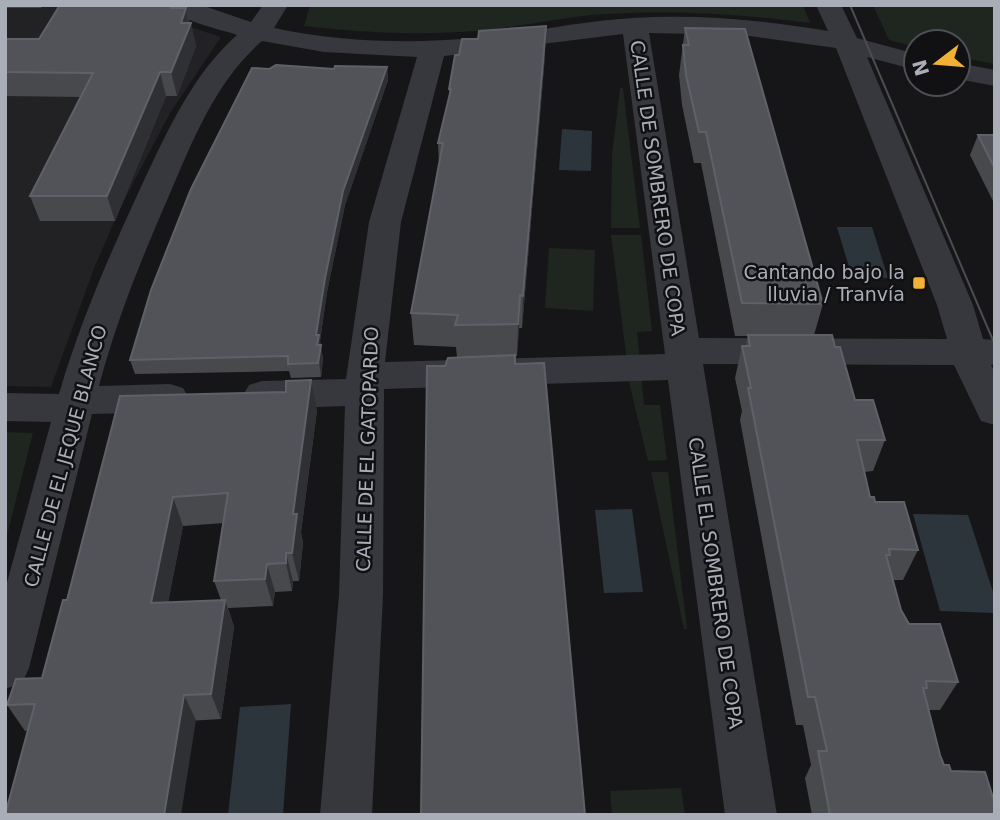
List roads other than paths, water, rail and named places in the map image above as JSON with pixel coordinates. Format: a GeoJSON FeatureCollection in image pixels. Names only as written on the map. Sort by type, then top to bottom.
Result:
{"type":"FeatureCollection","features":[{"type":"Feature","properties":{"kind":"street"},"geometry":{"type":"LineString","coordinates":[[178,5],[210,18],[257,31],[335,44],[433,48],[476,46],[635,25],[685,24],[751,28],[847,44],[902,58]]}},
{"type":"Feature","properties":{"kind":"street","name":"CALLE DE EL JEQUE BLANCO"},"geometry":{"type":"LineString","coordinates":[[5,668],[88,358],[124,261],[157,186],[225,63],[240,44],[268,21],[276,5]]}},
{"type":"Feature","properties":{"kind":"street"},"geometry":{"type":"LineString","coordinates":[[828,5],[847,44],[955,305],[981,351],[981,386],[995,411]]}},
{"type":"Feature","properties":{"kind":"street","name":"CALLE DE SOMBRERO DE COPA"},"geometry":{"type":"LineString","coordinates":[[635,25],[683,359]]}},
{"type":"Feature","properties":{"kind":"street","name":"CALLE DE EL GATOPARDO"},"geometry":{"type":"LineString","coordinates":[[346,815],[361,595],[365,384],[385,222],[433,48]]}},
{"type":"Feature","properties":{"kind":"street"},"geometry":{"type":"LineString","coordinates":[[972,74],[995,78]]}},
{"type":"Feature","properties":{"kind":"street"},"geometry":{"type":"LineString","coordinates":[[5,407],[214,397],[683,359],[981,351]]}},
{"type":"Feature","properties":{"kind":"street","name":"CALLE EL SOMBRERO DE COPA"},"geometry":{"type":"LineString","coordinates":[[683,359],[751,815]]}},
{"type":"Feature","properties":{"kind":"tram line"},"geometry":{"type":"LineString","coordinates":[[850,5],[995,345]]}},
{"type":"Feature","properties":{"kind":"place","name":"Cantando bajo la lluvia / Tranvía"},"geometry":{"type":"Point","coordinates":[919,283]}}]}
